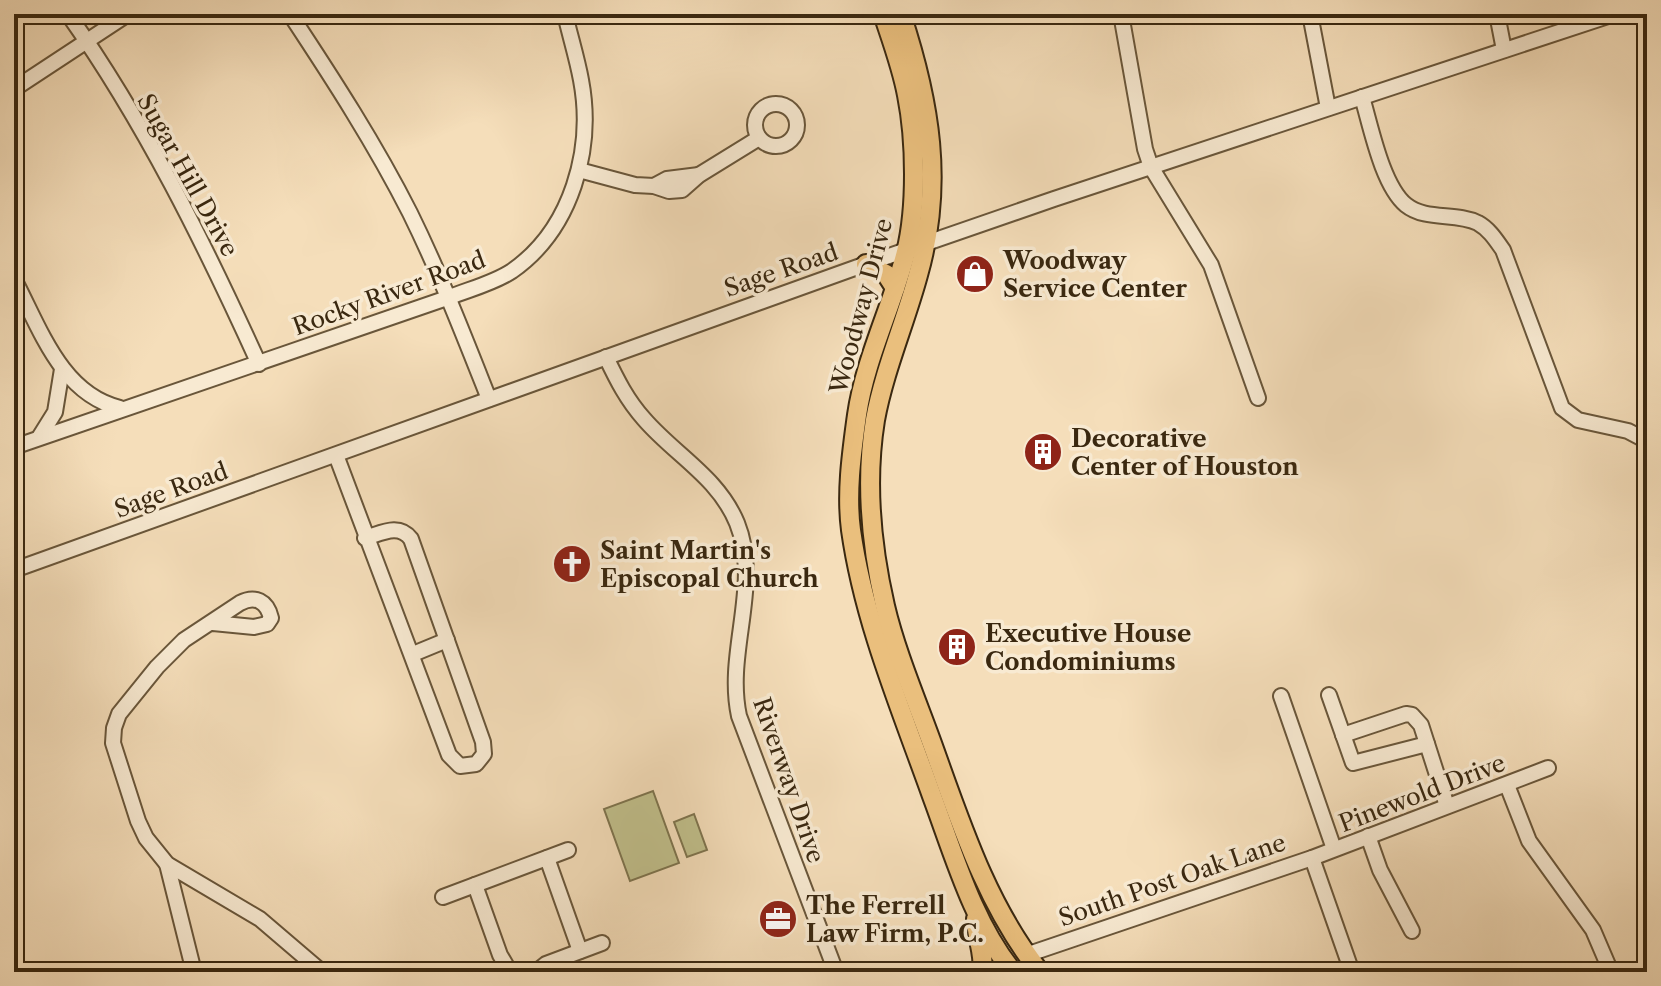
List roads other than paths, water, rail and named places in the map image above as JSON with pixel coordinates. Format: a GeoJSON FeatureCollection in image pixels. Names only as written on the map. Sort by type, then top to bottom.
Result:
{"type":"FeatureCollection","features":[{"type":"Feature","properties":{"kind":"main road","name":"Woodway Drive"},"geometry":{"type":"LineString","coordinates":[[876,610],[870,476],[875,420],[925,244],[931,177],[929,117],[916,94],[883,14]]}},
{"type":"Feature","properties":{"kind":"main road","name":"Woodway Drive"},"geometry":{"type":"LineString","coordinates":[[901,14],[916,94],[912,137],[912,206],[906,250],[871,356],[857,411],[850,473],[851,527],[876,610],[938,785],[976,909],[1009,967]]}},
{"type":"Feature","properties":{"kind":"main road"},"geometry":{"type":"LineString","coordinates":[[866,264],[886,274],[895,288]]}},
{"type":"Feature","properties":{"kind":"main road","name":"Woodway Drive"},"geometry":{"type":"LineString","coordinates":[[938,785],[991,896],[1026,955],[1040,972]]}},
{"type":"Feature","properties":{"kind":"main road"},"geometry":{"type":"LineString","coordinates":[[976,909],[976,934],[983,955],[981,972]]}},
{"type":"Feature","properties":{"kind":"main road","name":"South Post Oak Lane"},"geometry":{"type":"LineString","coordinates":[[981,972],[1009,967],[1026,955]]}},
{"type":"Feature","properties":{"kind":"street","name":"Sugar Hill Drive"},"geometry":{"type":"LineString","coordinates":[[68,14],[180,199],[210,255],[259,364]]}},
{"type":"Feature","properties":{"kind":"street"},"geometry":{"type":"LineString","coordinates":[[14,89],[128,14]]}},
{"type":"Feature","properties":{"kind":"street"},"geometry":{"type":"LineString","coordinates":[[290,14],[354,112],[409,211],[450,297],[489,399]]}},
{"type":"Feature","properties":{"kind":"street","name":"Rocky River Road"},"geometry":{"type":"LineString","coordinates":[[14,447],[450,297],[510,272],[530,256],[563,212],[583,153],[582,81],[565,14]]}},
{"type":"Feature","properties":{"kind":"street"},"geometry":{"type":"LineString","coordinates":[[1121,14],[1145,149],[1151,167],[1211,265],[1258,398]]}},
{"type":"Feature","properties":{"kind":"street"},"geometry":{"type":"LineString","coordinates":[[1310,14],[1328,108]]}},
{"type":"Feature","properties":{"kind":"street"},"geometry":{"type":"LineString","coordinates":[[1497,14],[1504,50]]}},
{"type":"Feature","properties":{"kind":"street","name":"Sage Road"},"geometry":{"type":"LineString","coordinates":[[14,570],[906,250],[1614,14]]}},
{"type":"Feature","properties":{"kind":"street"},"geometry":{"type":"LineString","coordinates":[[1362,97],[1395,193],[1408,207],[1424,213],[1476,222],[1491,233],[1503,250],[1562,408],[1578,420],[1628,431],[1647,441]]}},
{"type":"Feature","properties":{"kind":"street"},"geometry":{"type":"LineString","coordinates":[[579,170],[635,185],[682,190],[699,175],[759,138]]}},
{"type":"Feature","properties":{"kind":"street"},"geometry":{"type":"LineString","coordinates":[[14,279],[62,369],[76,386],[99,403],[120,408]]}},
{"type":"Feature","properties":{"kind":"street","name":"Riverway Drive"},"geometry":{"type":"LineString","coordinates":[[606,357],[625,397],[646,422],[702,472],[737,523],[746,567],[735,664],[736,702],[836,972]]}},
{"type":"Feature","properties":{"kind":"street"},"geometry":{"type":"LineString","coordinates":[[40,436],[55,412],[62,369]]}},
{"type":"Feature","properties":{"kind":"street"},"geometry":{"type":"LineString","coordinates":[[336,455],[365,538],[413,654],[449,755],[460,766],[472,765],[482,758],[484,746],[409,536],[396,529],[365,538]]}},
{"type":"Feature","properties":{"kind":"street"},"geometry":{"type":"LineString","coordinates":[[213,623],[184,640],[171,652],[123,707],[113,732],[115,751],[138,821],[146,838],[167,864],[260,919],[322,972]]}},
{"type":"Feature","properties":{"kind":"street"},"geometry":{"type":"LineString","coordinates":[[413,654],[447,640]]}},
{"type":"Feature","properties":{"kind":"street"},"geometry":{"type":"LineString","coordinates":[[1329,695],[1353,763],[1427,744]]}},
{"type":"Feature","properties":{"kind":"street"},"geometry":{"type":"LineString","coordinates":[[1281,696],[1334,849]]}},
{"type":"Feature","properties":{"kind":"street"},"geometry":{"type":"LineString","coordinates":[[1343,735],[1406,714],[1417,719],[1447,806]]}},
{"type":"Feature","properties":{"kind":"street","name":"Pinewold Drive"},"geometry":{"type":"LineString","coordinates":[[1312,858],[1548,768]]}},
{"type":"Feature","properties":{"kind":"street"},"geometry":{"type":"LineString","coordinates":[[1507,785],[1529,841],[1593,930],[1611,972]]}},
{"type":"Feature","properties":{"kind":"street"},"geometry":{"type":"LineString","coordinates":[[1368,836],[1380,870],[1412,931]]}},
{"type":"Feature","properties":{"kind":"street"},"geometry":{"type":"LineString","coordinates":[[443,897],[568,850]]}},
{"type":"Feature","properties":{"kind":"street"},"geometry":{"type":"LineString","coordinates":[[547,858],[580,951]]}},
{"type":"Feature","properties":{"kind":"street","name":"South Post Oak Lane"},"geometry":{"type":"LineString","coordinates":[[1026,955],[1312,858],[1352,972]]}},
{"type":"Feature","properties":{"kind":"street"},"geometry":{"type":"LineString","coordinates":[[167,864],[194,972]]}},
{"type":"Feature","properties":{"kind":"street"},"geometry":{"type":"LineString","coordinates":[[475,885],[500,955],[510,972]]}},
{"type":"Feature","properties":{"kind":"street"},"geometry":{"type":"LineString","coordinates":[[536,972],[546,964],[602,943]]}},
{"type":"Feature","properties":{"kind":"place","name":"Woodway Service Center"},"geometry":{"type":"Point","coordinates":[975,274]}},
{"type":"Feature","properties":{"kind":"place","name":"Decorative Center of Houston"},"geometry":{"type":"Point","coordinates":[1043,452]}},
{"type":"Feature","properties":{"kind":"place","name":"Saint Martin's Episcopal Church"},"geometry":{"type":"Point","coordinates":[572,564]}},
{"type":"Feature","properties":{"kind":"place","name":"Executive House Condominiums"},"geometry":{"type":"Point","coordinates":[957,647]}},
{"type":"Feature","properties":{"kind":"place","name":"The Ferrell Law Firm, P.C."},"geometry":{"type":"Point","coordinates":[778,919]}}]}
